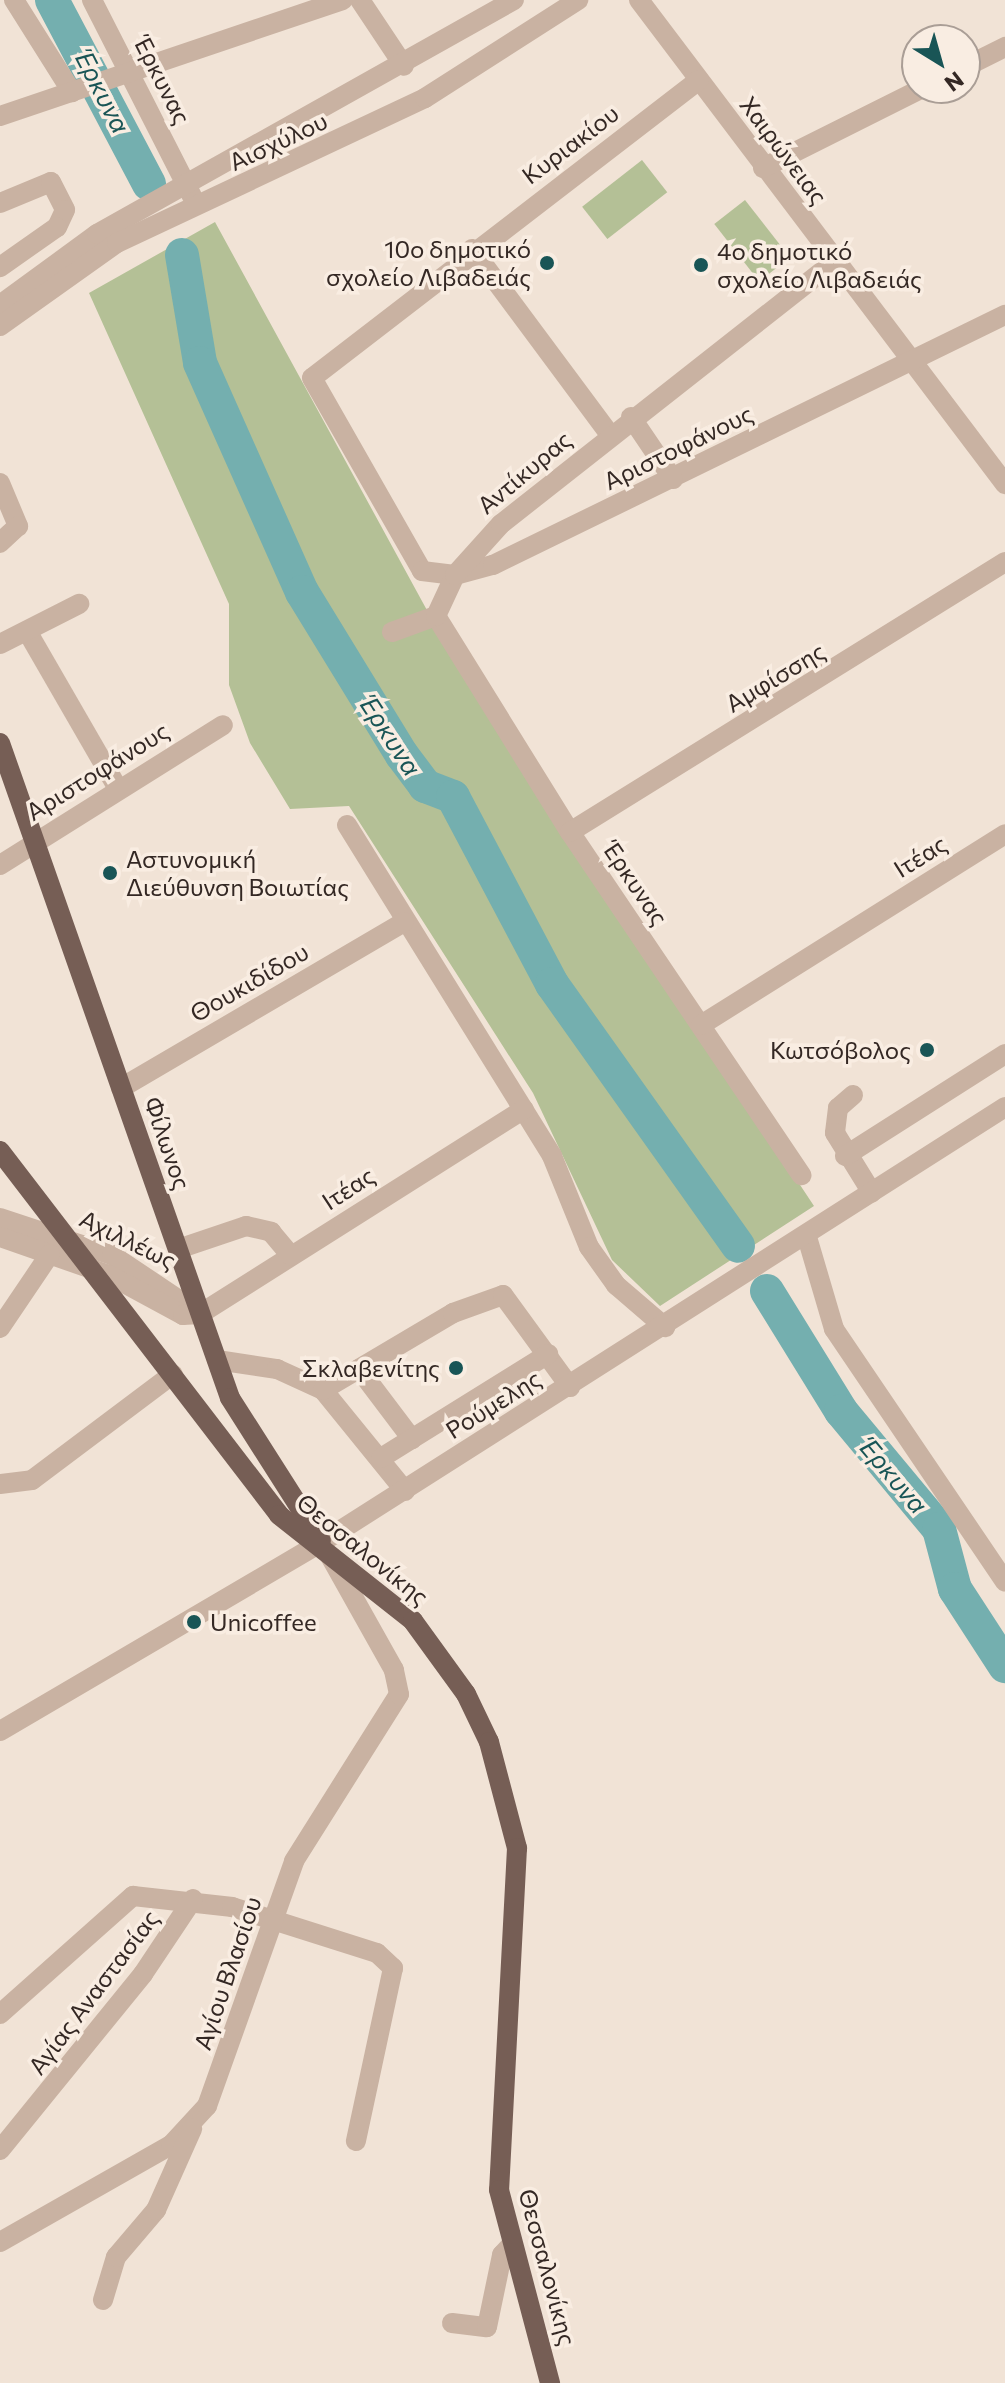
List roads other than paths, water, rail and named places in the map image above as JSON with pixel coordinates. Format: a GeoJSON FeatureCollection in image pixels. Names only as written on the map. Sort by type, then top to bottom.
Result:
{"type":"FeatureCollection","features":[{"type":"Feature","properties":{"kind":"main road","name":"Φίλωνος"},"geometry":{"type":"LineString","coordinates":[[0,743],[200,1314],[239,1416],[322,1542]]}},
{"type":"Feature","properties":{"kind":"main road","name":"Θεσσαλονίκης"},"geometry":{"type":"LineString","coordinates":[[0,1151],[279,1515],[322,1542],[413,1621],[443,1659],[489,1742],[512,1808],[517,1911],[498,2177],[511,2245],[550,2383]]}},
{"type":"Feature","properties":{"kind":"street"},"geometry":{"type":"LineString","coordinates":[[14,0],[76,91]]}},
{"type":"Feature","properties":{"kind":"street"},"geometry":{"type":"LineString","coordinates":[[0,116],[343,0]]}},
{"type":"Feature","properties":{"kind":"street"},"geometry":{"type":"LineString","coordinates":[[360,0],[404,66]]}},
{"type":"Feature","properties":{"kind":"street","name":"Αισχύλου"},"geometry":{"type":"LineString","coordinates":[[0,305],[97,234],[404,66],[514,0]]}},
{"type":"Feature","properties":{"kind":"street","name":"Αισχύλου"},"geometry":{"type":"LineString","coordinates":[[0,326],[84,262],[425,98],[578,0]]}},
{"type":"Feature","properties":{"kind":"street","name":"Χαιρώνειας"},"geometry":{"type":"LineString","coordinates":[[639,0],[763,168],[915,359],[1005,484]]}},
{"type":"Feature","properties":{"kind":"street","name":"Έρκυνας"},"geometry":{"type":"LineString","coordinates":[[100,3],[130,72],[197,205]]}},
{"type":"Feature","properties":{"kind":"street"},"geometry":{"type":"LineString","coordinates":[[981,59],[1005,47]]}},
{"type":"Feature","properties":{"kind":"street","name":"Κυριακίου"},"geometry":{"type":"LineString","coordinates":[[455,575],[422,571],[412,560],[312,378],[472,249],[699,80]]}},
{"type":"Feature","properties":{"kind":"street"},"geometry":{"type":"LineString","coordinates":[[763,168],[901,99]]}},
{"type":"Feature","properties":{"kind":"street"},"geometry":{"type":"LineString","coordinates":[[0,203],[51,182],[60,189],[65,217],[0,267]]}},
{"type":"Feature","properties":{"kind":"street"},"geometry":{"type":"LineString","coordinates":[[472,249],[610,435]]}},
{"type":"Feature","properties":{"kind":"street","name":"Αντίκυρας"},"geometry":{"type":"LineString","coordinates":[[455,575],[501,524],[631,417],[837,260]]}},
{"type":"Feature","properties":{"kind":"street","name":"Αριστοφάνους"},"geometry":{"type":"LineString","coordinates":[[455,575],[493,565],[1005,315]]}},
{"type":"Feature","properties":{"kind":"street"},"geometry":{"type":"LineString","coordinates":[[631,417],[673,479]]}},
{"type":"Feature","properties":{"kind":"street"},"geometry":{"type":"LineString","coordinates":[[0,483],[18,526],[0,543]]}},
{"type":"Feature","properties":{"kind":"street","name":"Αμφίσσης"},"geometry":{"type":"LineString","coordinates":[[570,832],[1005,562]]}},
{"type":"Feature","properties":{"kind":"street"},"geometry":{"type":"LineString","coordinates":[[392,632],[436,616],[455,575]]}},
{"type":"Feature","properties":{"kind":"street"},"geometry":{"type":"LineString","coordinates":[[0,644],[79,604]]}},
{"type":"Feature","properties":{"kind":"street","name":"Έρκυνας"},"geometry":{"type":"LineString","coordinates":[[436,616],[570,832],[801,1175]]}},
{"type":"Feature","properties":{"kind":"street"},"geometry":{"type":"LineString","coordinates":[[27,631],[117,787]]}},
{"type":"Feature","properties":{"kind":"street","name":"Αριστοφάνους"},"geometry":{"type":"LineString","coordinates":[[0,865],[117,787],[223,725]]}},
{"type":"Feature","properties":{"kind":"street"},"geometry":{"type":"LineString","coordinates":[[347,825],[404,922],[524,1109],[589,1247],[616,1285],[665,1327]]}},
{"type":"Feature","properties":{"kind":"street","name":"Ιτέας"},"geometry":{"type":"LineString","coordinates":[[701,1025],[1005,834]]}},
{"type":"Feature","properties":{"kind":"street","name":"Θουκιδίδου"},"geometry":{"type":"LineString","coordinates":[[121,1088],[404,922]]}},
{"type":"Feature","properties":{"kind":"street"},"geometry":{"type":"LineString","coordinates":[[845,1156],[1005,1054]]}},
{"type":"Feature","properties":{"kind":"street"},"geometry":{"type":"LineString","coordinates":[[853,1095],[832,1120],[845,1156],[872,1193]]}},
{"type":"Feature","properties":{"kind":"street","name":"Ρούμελης"},"geometry":{"type":"LineString","coordinates":[[0,1731],[405,1491],[807,1237],[1005,1107]]}},
{"type":"Feature","properties":{"kind":"street","name":"Ιτέας"},"geometry":{"type":"LineString","coordinates":[[200,1314],[524,1109]]}},
{"type":"Feature","properties":{"kind":"street","name":"Αχιλλέως"},"geometry":{"type":"LineString","coordinates":[[0,1218],[66,1237],[136,1266],[200,1314]]}},
{"type":"Feature","properties":{"kind":"street"},"geometry":{"type":"LineString","coordinates":[[178,1249],[246,1226],[271,1232],[291,1256]]}},
{"type":"Feature","properties":{"kind":"street","name":"Αχιλλέως"},"geometry":{"type":"LineString","coordinates":[[0,1237],[90,1267],[183,1315],[200,1314]]}},
{"type":"Feature","properties":{"kind":"street"},"geometry":{"type":"LineString","coordinates":[[807,1237],[834,1329],[1005,1582]]}},
{"type":"Feature","properties":{"kind":"street"},"geometry":{"type":"LineString","coordinates":[[0,1328],[50,1254]]}},
{"type":"Feature","properties":{"kind":"street"},"geometry":{"type":"LineString","coordinates":[[323,1390],[453,1313],[503,1295],[570,1387]]}},
{"type":"Feature","properties":{"kind":"street"},"geometry":{"type":"LineString","coordinates":[[381,1458],[548,1354]]}},
{"type":"Feature","properties":{"kind":"street"},"geometry":{"type":"LineString","coordinates":[[217,1360],[277,1369],[323,1390],[405,1491]]}},
{"type":"Feature","properties":{"kind":"street"},"geometry":{"type":"LineString","coordinates":[[359,1369],[412,1439]]}},
{"type":"Feature","properties":{"kind":"street"},"geometry":{"type":"LineString","coordinates":[[0,1484],[32,1480],[173,1374]]}},
{"type":"Feature","properties":{"kind":"street","name":"Αγίου Βλασίου"},"geometry":{"type":"LineString","coordinates":[[0,2242],[106,2185],[193,2125],[207,2106],[294,1861],[399,1694],[378,1642],[322,1542]]}},
{"type":"Feature","properties":{"kind":"street"},"geometry":{"type":"LineString","coordinates":[[0,2014],[125,1899],[193,1899],[273,1921],[391,1961],[356,2141]]}},
{"type":"Feature","properties":{"kind":"street","name":"Αγίας Αναστασίας"},"geometry":{"type":"LineString","coordinates":[[0,2150],[134,1986],[193,1899]]}},
{"type":"Feature","properties":{"kind":"street"},"geometry":{"type":"LineString","coordinates":[[103,2300],[116,2257],[156,2210],[193,2125]]}},
{"type":"Feature","properties":{"kind":"street"},"geometry":{"type":"LineString","coordinates":[[452,2323],[487,2327],[502,2255],[511,2245]]}},
{"type":"Feature","properties":{"kind":"waterway","name":"Έρκυνα"},"geometry":{"type":"LineString","coordinates":[[52,0],[149,184]]}},
{"type":"Feature","properties":{"kind":"waterway","name":"Έρκυνα"},"geometry":{"type":"LineString","coordinates":[[182,255],[200,363],[302,592],[402,755],[425,786],[453,797],[552,984],[738,1246]]}},
{"type":"Feature","properties":{"kind":"waterway","name":"Έρκυνα"},"geometry":{"type":"LineString","coordinates":[[767,1291],[841,1411],[939,1529],[955,1589],[1005,1666]]}},
{"type":"Feature","properties":{"kind":"place","name":"10ο δημοτικό σχολείο Λιβαδειάς"},"geometry":{"type":"Point","coordinates":[547,263]}},
{"type":"Feature","properties":{"kind":"place","name":"4ο δημοτικό σχολείο Λιβαδειάς"},"geometry":{"type":"Point","coordinates":[701,265]}},
{"type":"Feature","properties":{"kind":"place","name":"Αστυνομική Διεύθυνση Βοιωτίας"},"geometry":{"type":"Point","coordinates":[110,873]}},
{"type":"Feature","properties":{"kind":"place","name":"Κωτσόβολος"},"geometry":{"type":"Point","coordinates":[927,1050]}},
{"type":"Feature","properties":{"kind":"place","name":"Σκλαβενίτης"},"geometry":{"type":"Point","coordinates":[456,1368]}},
{"type":"Feature","properties":{"kind":"place","name":"Unicoffee"},"geometry":{"type":"Point","coordinates":[194,1622]}}]}
